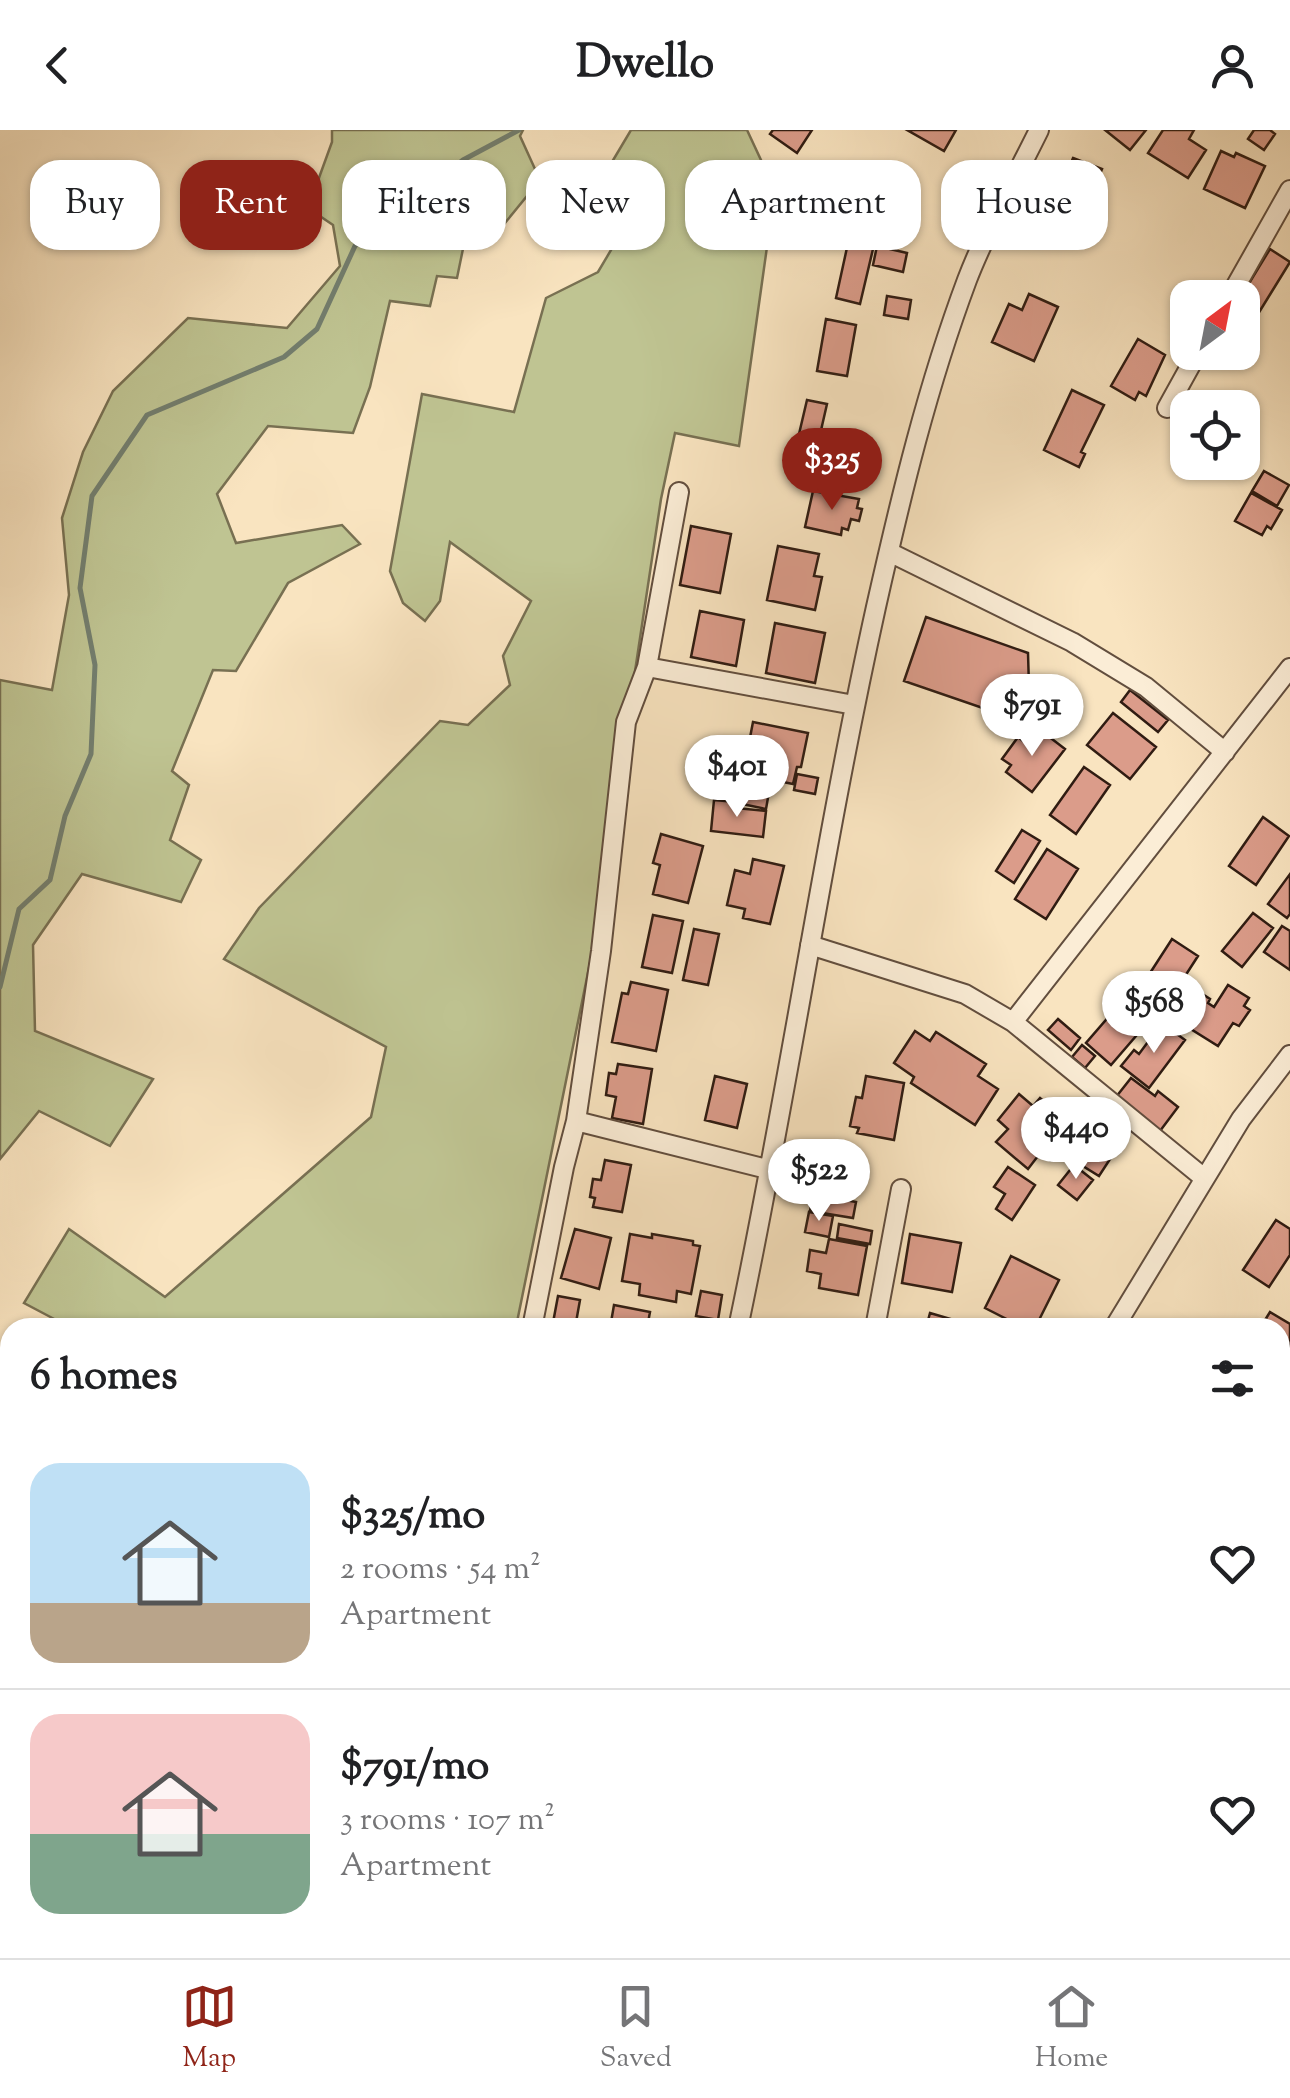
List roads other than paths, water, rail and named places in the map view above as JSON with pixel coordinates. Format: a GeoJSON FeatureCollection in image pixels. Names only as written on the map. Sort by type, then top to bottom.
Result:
{"type":"FeatureCollection","features":[{"type":"Feature","properties":{"kind":"street"},"geometry":{"type":"LineString","coordinates":[[740,1318],[772,1170],[854,705],[908,466],[968,276],[1039,130]]}},
{"type":"Feature","properties":{"kind":"street"},"geometry":{"type":"LineString","coordinates":[[1239,280],[1290,190]]}},
{"type":"Feature","properties":{"kind":"street"},"geometry":{"type":"LineString","coordinates":[[1167,408],[1188,370]]}},
{"type":"Feature","properties":{"kind":"street"},"geometry":{"type":"LineString","coordinates":[[534,1318],[576,1122],[601,951],[626,722],[647,667],[679,492]]}},
{"type":"Feature","properties":{"kind":"street"},"geometry":{"type":"LineString","coordinates":[[889,552],[1072,642],[1146,687],[1225,752]]}},
{"type":"Feature","properties":{"kind":"street"},"geometry":{"type":"LineString","coordinates":[[647,667],[854,705]]}},
{"type":"Feature","properties":{"kind":"street"},"geometry":{"type":"LineString","coordinates":[[1014,1022],[1290,668]]}},
{"type":"Feature","properties":{"kind":"street"},"geometry":{"type":"LineString","coordinates":[[810,946],[965,994],[1014,1022],[1204,1178]]}},
{"type":"Feature","properties":{"kind":"street"},"geometry":{"type":"LineString","coordinates":[[1124,1318],[1204,1178],[1290,1055]]}},
{"type":"Feature","properties":{"kind":"street"},"geometry":{"type":"LineString","coordinates":[[576,1122],[772,1170]]}},
{"type":"Feature","properties":{"kind":"street"},"geometry":{"type":"LineString","coordinates":[[877,1318],[902,1188]]}},
{"type":"Feature","properties":{"kind":"waterway"},"geometry":{"type":"LineString","coordinates":[[0,987],[19,909],[50,880],[65,816],[91,754],[95,665],[80,588],[92,496],[147,415],[284,357],[317,329],[355,246],[394,202],[421,193],[463,160],[519,130]]}}]}
